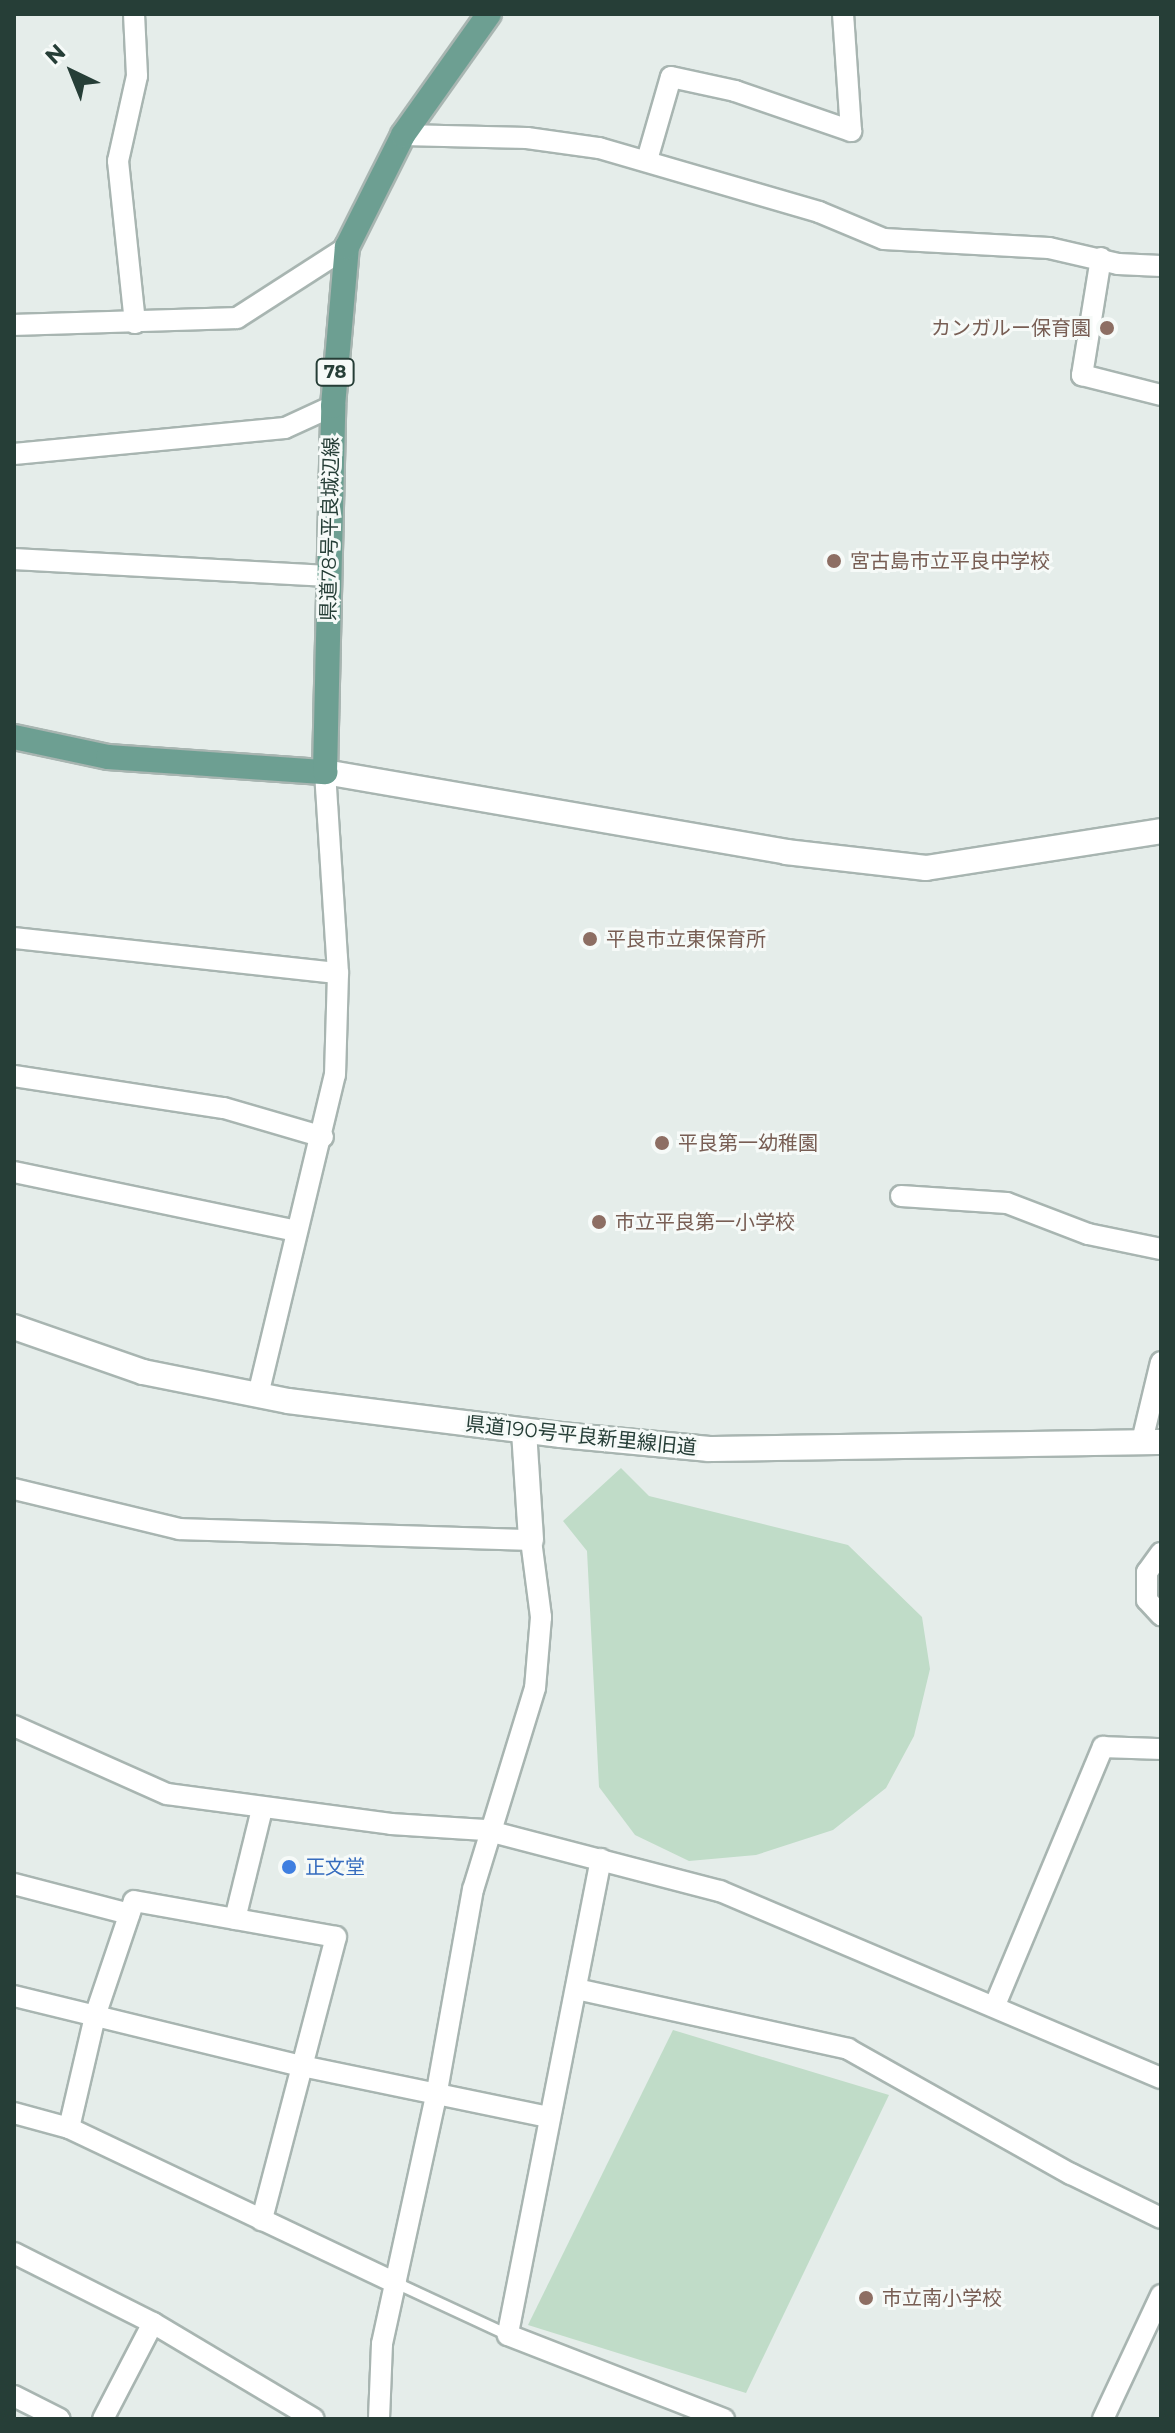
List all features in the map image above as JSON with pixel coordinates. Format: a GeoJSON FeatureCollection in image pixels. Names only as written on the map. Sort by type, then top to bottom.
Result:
{"type":"FeatureCollection","features":[{"type":"Feature","properties":{"kind":"main road","name":"県道78号平良城辺線"},"geometry":{"type":"LineString","coordinates":[[325,772],[333,406],[347,247],[403,135],[489,14]]}},
{"type":"Feature","properties":{"kind":"main road"},"geometry":{"type":"LineString","coordinates":[[14,737],[108,757],[325,772]]}},
{"type":"Feature","properties":{"kind":"street"},"geometry":{"type":"LineString","coordinates":[[134,14],[137,76],[118,175],[135,323]]}},
{"type":"Feature","properties":{"kind":"street"},"geometry":{"type":"LineString","coordinates":[[647,160],[671,77],[735,91],[851,131],[843,14]]}},
{"type":"Feature","properties":{"kind":"street"},"geometry":{"type":"LineString","coordinates":[[403,135],[527,138],[647,160],[819,212],[884,239],[1039,247],[1118,264],[1161,266]]}},
{"type":"Feature","properties":{"kind":"street"},"geometry":{"type":"LineString","coordinates":[[14,325],[237,318],[347,247]]}},
{"type":"Feature","properties":{"kind":"street"},"geometry":{"type":"LineString","coordinates":[[1101,258],[1082,375],[1161,395]]}},
{"type":"Feature","properties":{"kind":"street"},"geometry":{"type":"LineString","coordinates":[[14,454],[285,428],[333,406]]}},
{"type":"Feature","properties":{"kind":"street"},"geometry":{"type":"LineString","coordinates":[[14,559],[328,576]]}},
{"type":"Feature","properties":{"kind":"street"},"geometry":{"type":"LineString","coordinates":[[258,1395],[296,1231],[323,1137],[335,1075],[338,973],[325,772],[786,852],[926,868],[1161,831]]}},
{"type":"Feature","properties":{"kind":"street"},"geometry":{"type":"LineString","coordinates":[[14,938],[338,973]]}},
{"type":"Feature","properties":{"kind":"street"},"geometry":{"type":"LineString","coordinates":[[14,1076],[224,1108],[323,1137]]}},
{"type":"Feature","properties":{"kind":"street"},"geometry":{"type":"LineString","coordinates":[[14,1172],[296,1231]]}},
{"type":"Feature","properties":{"kind":"street"},"geometry":{"type":"LineString","coordinates":[[901,1196],[1007,1203],[1088,1234],[1161,1249]]}},
{"type":"Feature","properties":{"kind":"street","name":"県道190号平良新里線旧道"},"geometry":{"type":"LineString","coordinates":[[14,1327],[143,1372],[258,1395],[524,1431],[709,1449],[1151,1441]]}},
{"type":"Feature","properties":{"kind":"street"},"geometry":{"type":"LineString","coordinates":[[1151,1441],[1161,1362]]}},
{"type":"Feature","properties":{"kind":"street"},"geometry":{"type":"LineString","coordinates":[[379,2419],[382,2344],[436,2096],[488,1831],[535,1688],[541,1617],[531,1540],[524,1431]]}},
{"type":"Feature","properties":{"kind":"street"},"geometry":{"type":"LineString","coordinates":[[14,1489],[179,1529],[531,1540]]}},
{"type":"Feature","properties":{"kind":"street"},"geometry":{"type":"LineString","coordinates":[[1161,1553],[1147,1572],[1147,1600],[1161,1615]]}},
{"type":"Feature","properties":{"kind":"street"},"geometry":{"type":"LineString","coordinates":[[14,1726],[132,1783],[167,1794],[262,1809],[488,1831],[720,1891],[995,2005],[1161,2078]]}},
{"type":"Feature","properties":{"kind":"street"},"geometry":{"type":"LineString","coordinates":[[995,2005],[1103,1747],[1161,1749]]}},
{"type":"Feature","properties":{"kind":"street"},"geometry":{"type":"LineString","coordinates":[[235,1919],[262,1809]]}},
{"type":"Feature","properties":{"kind":"street"},"geometry":{"type":"LineString","coordinates":[[601,1859],[508,2335],[724,2419]]}},
{"type":"Feature","properties":{"kind":"street"},"geometry":{"type":"LineString","coordinates":[[14,1884],[129,1914]]}},
{"type":"Feature","properties":{"kind":"street"},"geometry":{"type":"LineString","coordinates":[[69,2128],[95,2016],[134,1901],[336,1937],[262,2220]]}},
{"type":"Feature","properties":{"kind":"street"},"geometry":{"type":"LineString","coordinates":[[576,1989],[848,2049],[1071,2174],[1161,2218]]}},
{"type":"Feature","properties":{"kind":"street"},"geometry":{"type":"LineString","coordinates":[[14,1996],[302,2066],[549,2117]]}},
{"type":"Feature","properties":{"kind":"street"},"geometry":{"type":"LineString","coordinates":[[14,2113],[69,2128],[396,2283]]}},
{"type":"Feature","properties":{"kind":"street"},"geometry":{"type":"LineString","coordinates":[[14,2253],[153,2323],[314,2419]]}},
{"type":"Feature","properties":{"kind":"street"},"geometry":{"type":"LineString","coordinates":[[1103,2419],[1161,2295]]}},
{"type":"Feature","properties":{"kind":"street"},"geometry":{"type":"LineString","coordinates":[[103,2419],[153,2323]]}},
{"type":"Feature","properties":{"kind":"street"},"geometry":{"type":"LineString","coordinates":[[14,2396],[60,2419]]}},
{"type":"Feature","properties":{"kind":"lane"},"geometry":{"type":"LineString","coordinates":[[396,2283],[508,2335]]}},
{"type":"Feature","properties":{"kind":"green space"},"geometry":{"type":"Polygon","coordinates":[[[621,1468],[649,1496],[848,1545],[922,1617],[930,1669],[914,1736],[886,1788],[833,1830],[756,1855],[689,1861],[635,1835],[599,1787],[587,1551],[563,1521],[621,1468]]]}},
{"type":"Feature","properties":{"kind":"green space"},"geometry":{"type":"Polygon","coordinates":[[[673,2030],[889,2095],[746,2393],[528,2325],[673,2030]]]}},
{"type":"Feature","properties":{"kind":"place","name":"カンガルー保育園"},"geometry":{"type":"Point","coordinates":[1107,328]}},
{"type":"Feature","properties":{"kind":"place","name":"宮古島市立平良中学校"},"geometry":{"type":"Point","coordinates":[834,561]}},
{"type":"Feature","properties":{"kind":"place","name":"平良市立東保育所"},"geometry":{"type":"Point","coordinates":[590,939]}},
{"type":"Feature","properties":{"kind":"place","name":"平良第一幼稚園"},"geometry":{"type":"Point","coordinates":[662,1143]}},
{"type":"Feature","properties":{"kind":"place","name":"市立平良第一小学校"},"geometry":{"type":"Point","coordinates":[599,1222]}},
{"type":"Feature","properties":{"kind":"place","name":"正文堂"},"geometry":{"type":"Point","coordinates":[289,1867]}},
{"type":"Feature","properties":{"kind":"place","name":"市立南小学校"},"geometry":{"type":"Point","coordinates":[866,2298]}}]}
